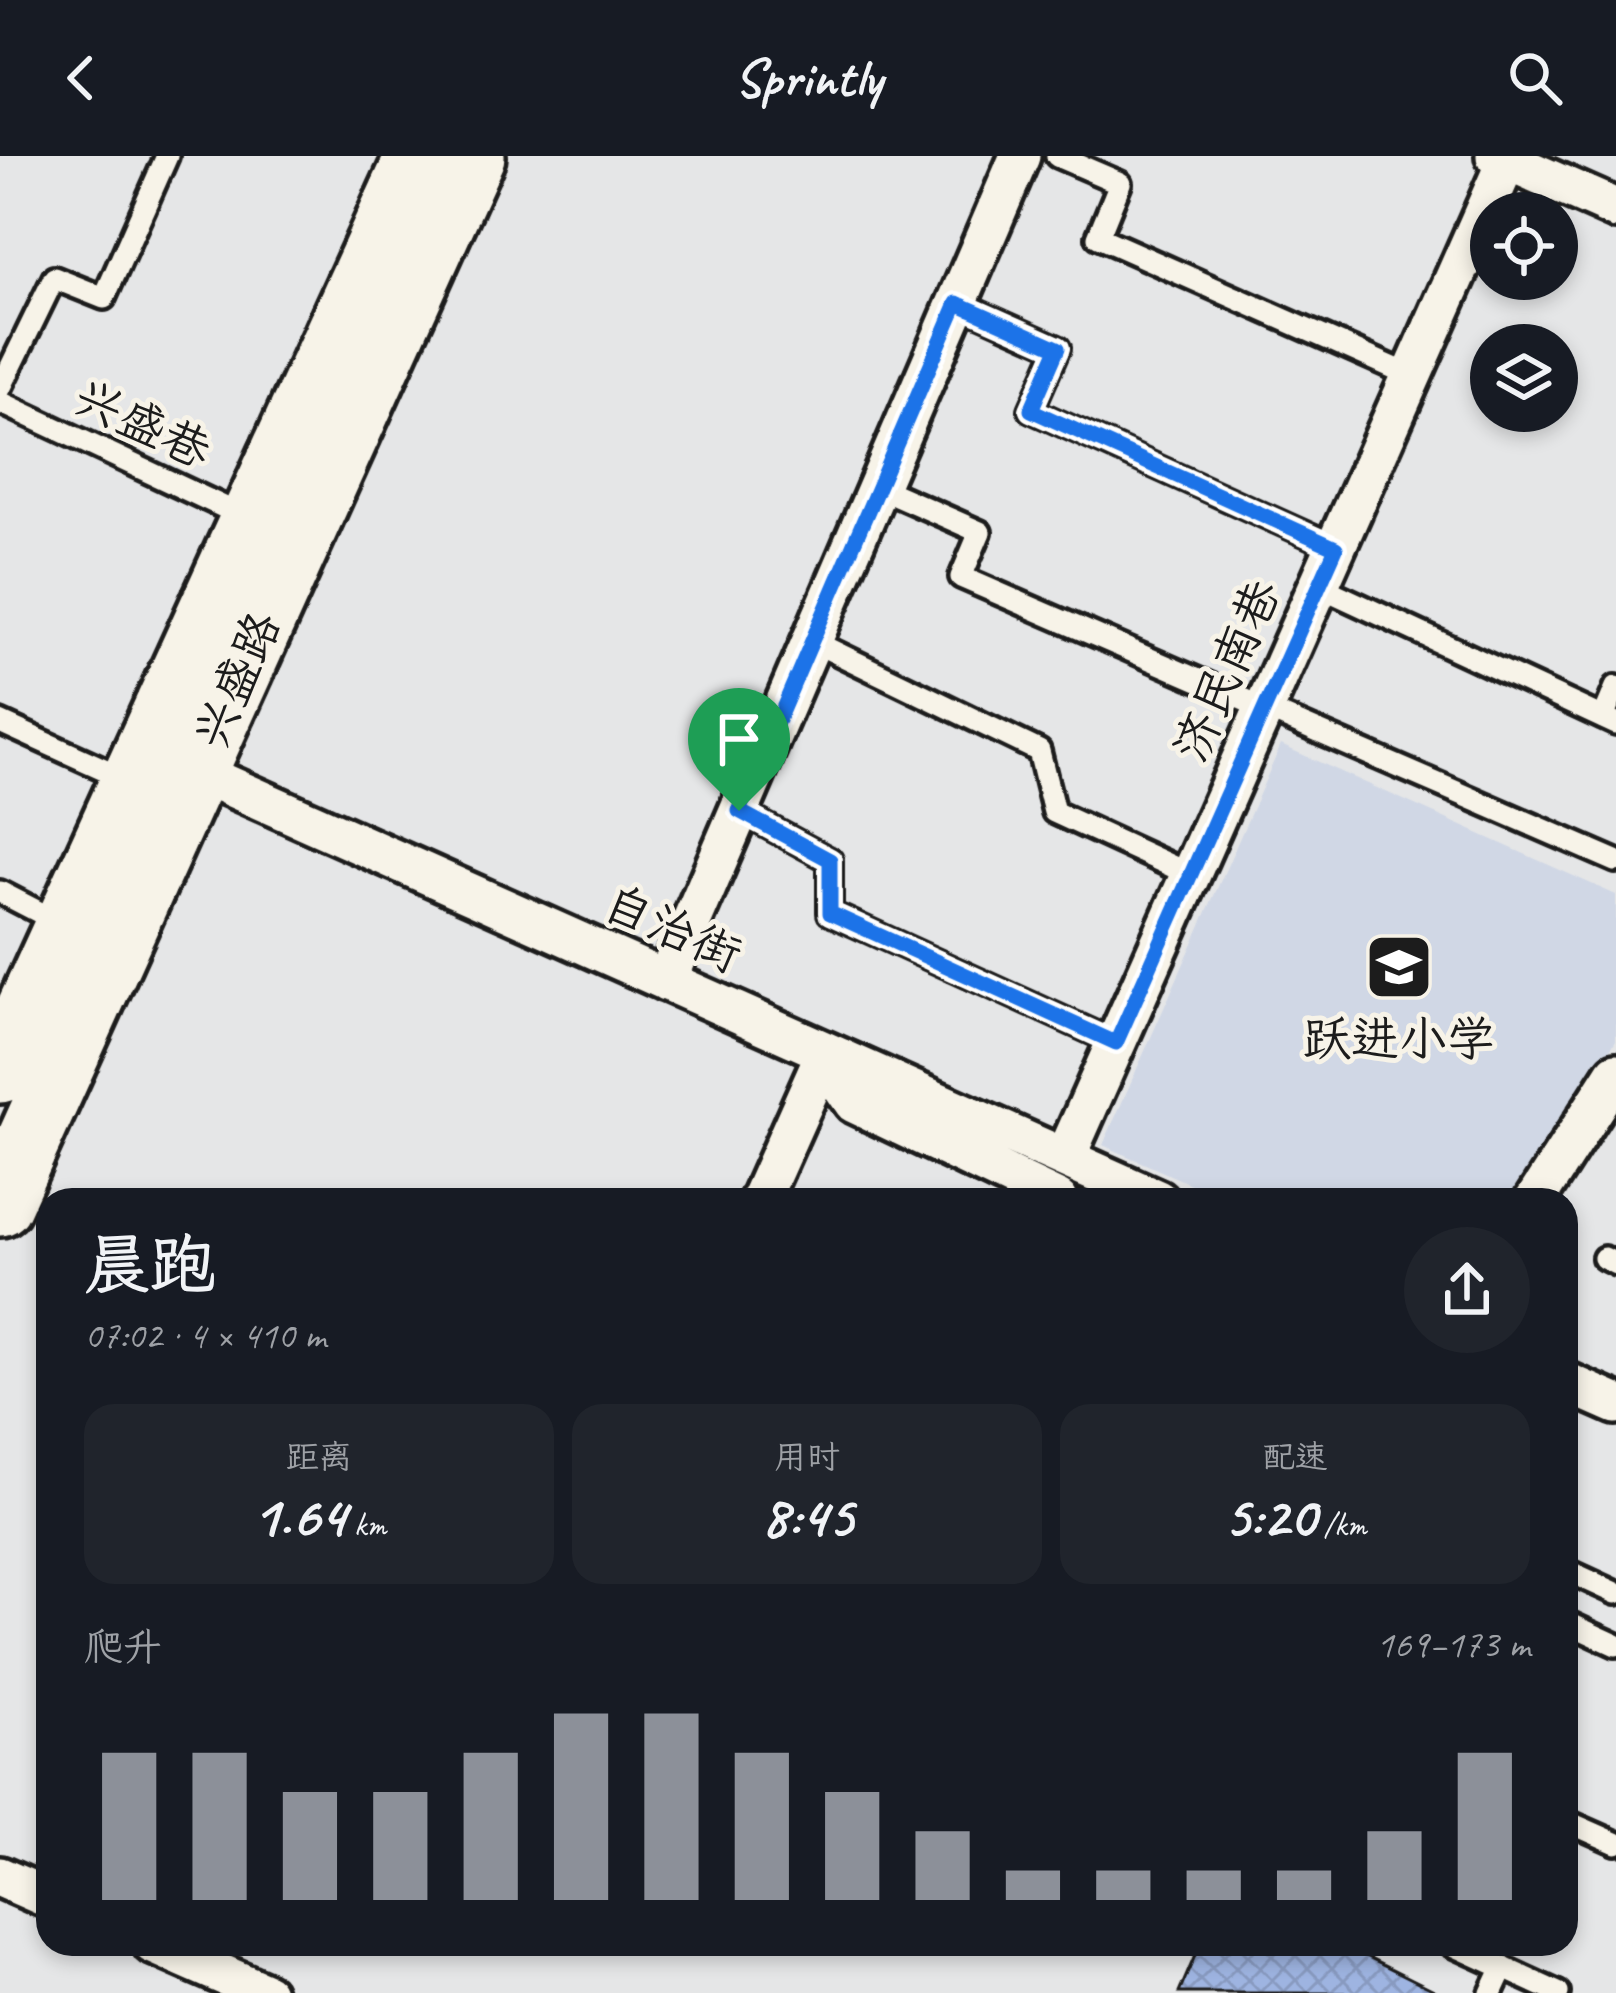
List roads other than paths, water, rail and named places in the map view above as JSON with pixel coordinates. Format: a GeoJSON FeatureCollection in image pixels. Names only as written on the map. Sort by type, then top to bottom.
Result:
{"type":"FeatureCollection","features":[{"type":"Feature","properties":{"kind":"main road","name":"兴盛路"},"geometry":{"type":"LineString","coordinates":[[0,1204],[250,519],[418,156]]}},
{"type":"Feature","properties":{"kind":"main road","name":"兴盛路"},"geometry":{"type":"LineString","coordinates":[[0,1071],[65,925],[158,767],[473,156]]}},
{"type":"Feature","properties":{"kind":"street"},"geometry":{"type":"LineString","coordinates":[[666,981],[1020,156]]}},
{"type":"Feature","properties":{"kind":"street"},"geometry":{"type":"LineString","coordinates":[[1504,158],[1616,209]]}},
{"type":"Feature","properties":{"kind":"street","name":"济民南巷"},"geometry":{"type":"LineString","coordinates":[[1065,1159],[1504,158]]}},
{"type":"Feature","properties":{"kind":"street","name":"自治街"},"geometry":{"type":"LineString","coordinates":[[158,767],[666,981],[1131,1188]]}},
{"type":"Feature","properties":{"kind":"street"},"geometry":{"type":"LineString","coordinates":[[765,1188],[824,1055]]}},
{"type":"Feature","properties":{"kind":"street"},"geometry":{"type":"LineString","coordinates":[[824,1055],[854,1103],[1033,1188]]}},
{"type":"Feature","properties":{"kind":"street"},"geometry":{"type":"LineString","coordinates":[[1543,1188],[1616,1073]]}},
{"type":"Feature","properties":{"kind":"street"},"geometry":{"type":"LineString","coordinates":[[1578,1387],[1616,1404]]}},
{"type":"Feature","properties":{"kind":"street"},"geometry":{"type":"LineString","coordinates":[[0,1877],[36,1893]]}},
{"type":"Feature","properties":{"kind":"street"},"geometry":{"type":"LineString","coordinates":[[180,1956],[265,1993]]}},
{"type":"Feature","properties":{"kind":"lane"},"geometry":{"type":"LineString","coordinates":[[0,389],[54,278],[104,298],[167,156]]}},
{"type":"Feature","properties":{"kind":"lane"},"geometry":{"type":"LineString","coordinates":[[1057,156],[1120,184],[1098,237],[1412,376]]}},
{"type":"Feature","properties":{"kind":"lane"},"geometry":{"type":"LineString","coordinates":[[957,303],[1058,348],[1031,410],[1336,548]]}},
{"type":"Feature","properties":{"kind":"lane","name":"兴盛巷"},"geometry":{"type":"LineString","coordinates":[[0,402],[250,519]]}},
{"type":"Feature","properties":{"kind":"lane"},"geometry":{"type":"LineString","coordinates":[[878,487],[980,532],[961,578],[1616,861]]}},
{"type":"Feature","properties":{"kind":"lane"},"geometry":{"type":"LineString","coordinates":[[1319,586],[1610,721],[1616,688]]}},
{"type":"Feature","properties":{"kind":"lane"},"geometry":{"type":"LineString","coordinates":[[812,641],[1040,751],[1054,812],[1191,875]]}},
{"type":"Feature","properties":{"kind":"lane"},"geometry":{"type":"LineString","coordinates":[[0,722],[158,767]]}},
{"type":"Feature","properties":{"kind":"lane"},"geometry":{"type":"LineString","coordinates":[[739,811],[830,860],[830,913],[1116,1043]]}},
{"type":"Feature","properties":{"kind":"lane"},"geometry":{"type":"LineString","coordinates":[[0,892],[65,925]]}},
{"type":"Feature","properties":{"kind":"lane"},"geometry":{"type":"LineString","coordinates":[[1578,1576],[1616,1593]]}},
{"type":"Feature","properties":{"kind":"lane"},"geometry":{"type":"LineString","coordinates":[[1578,1628],[1616,1645]]}},
{"type":"Feature","properties":{"kind":"lane"},"geometry":{"type":"LineString","coordinates":[[1578,1827],[1616,1844]]}},
{"type":"Feature","properties":{"kind":"lane"},"geometry":{"type":"LineString","coordinates":[[1478,1956],[1558,1993]]}},
{"type":"Feature","properties":{"kind":"lane"},"geometry":{"type":"LineString","coordinates":[[1491,1993],[1503,1967]]}},
{"type":"Feature","properties":{"kind":"place","name":"跃进小学"},"geometry":{"type":"Point","coordinates":[1399,967]}}]}
